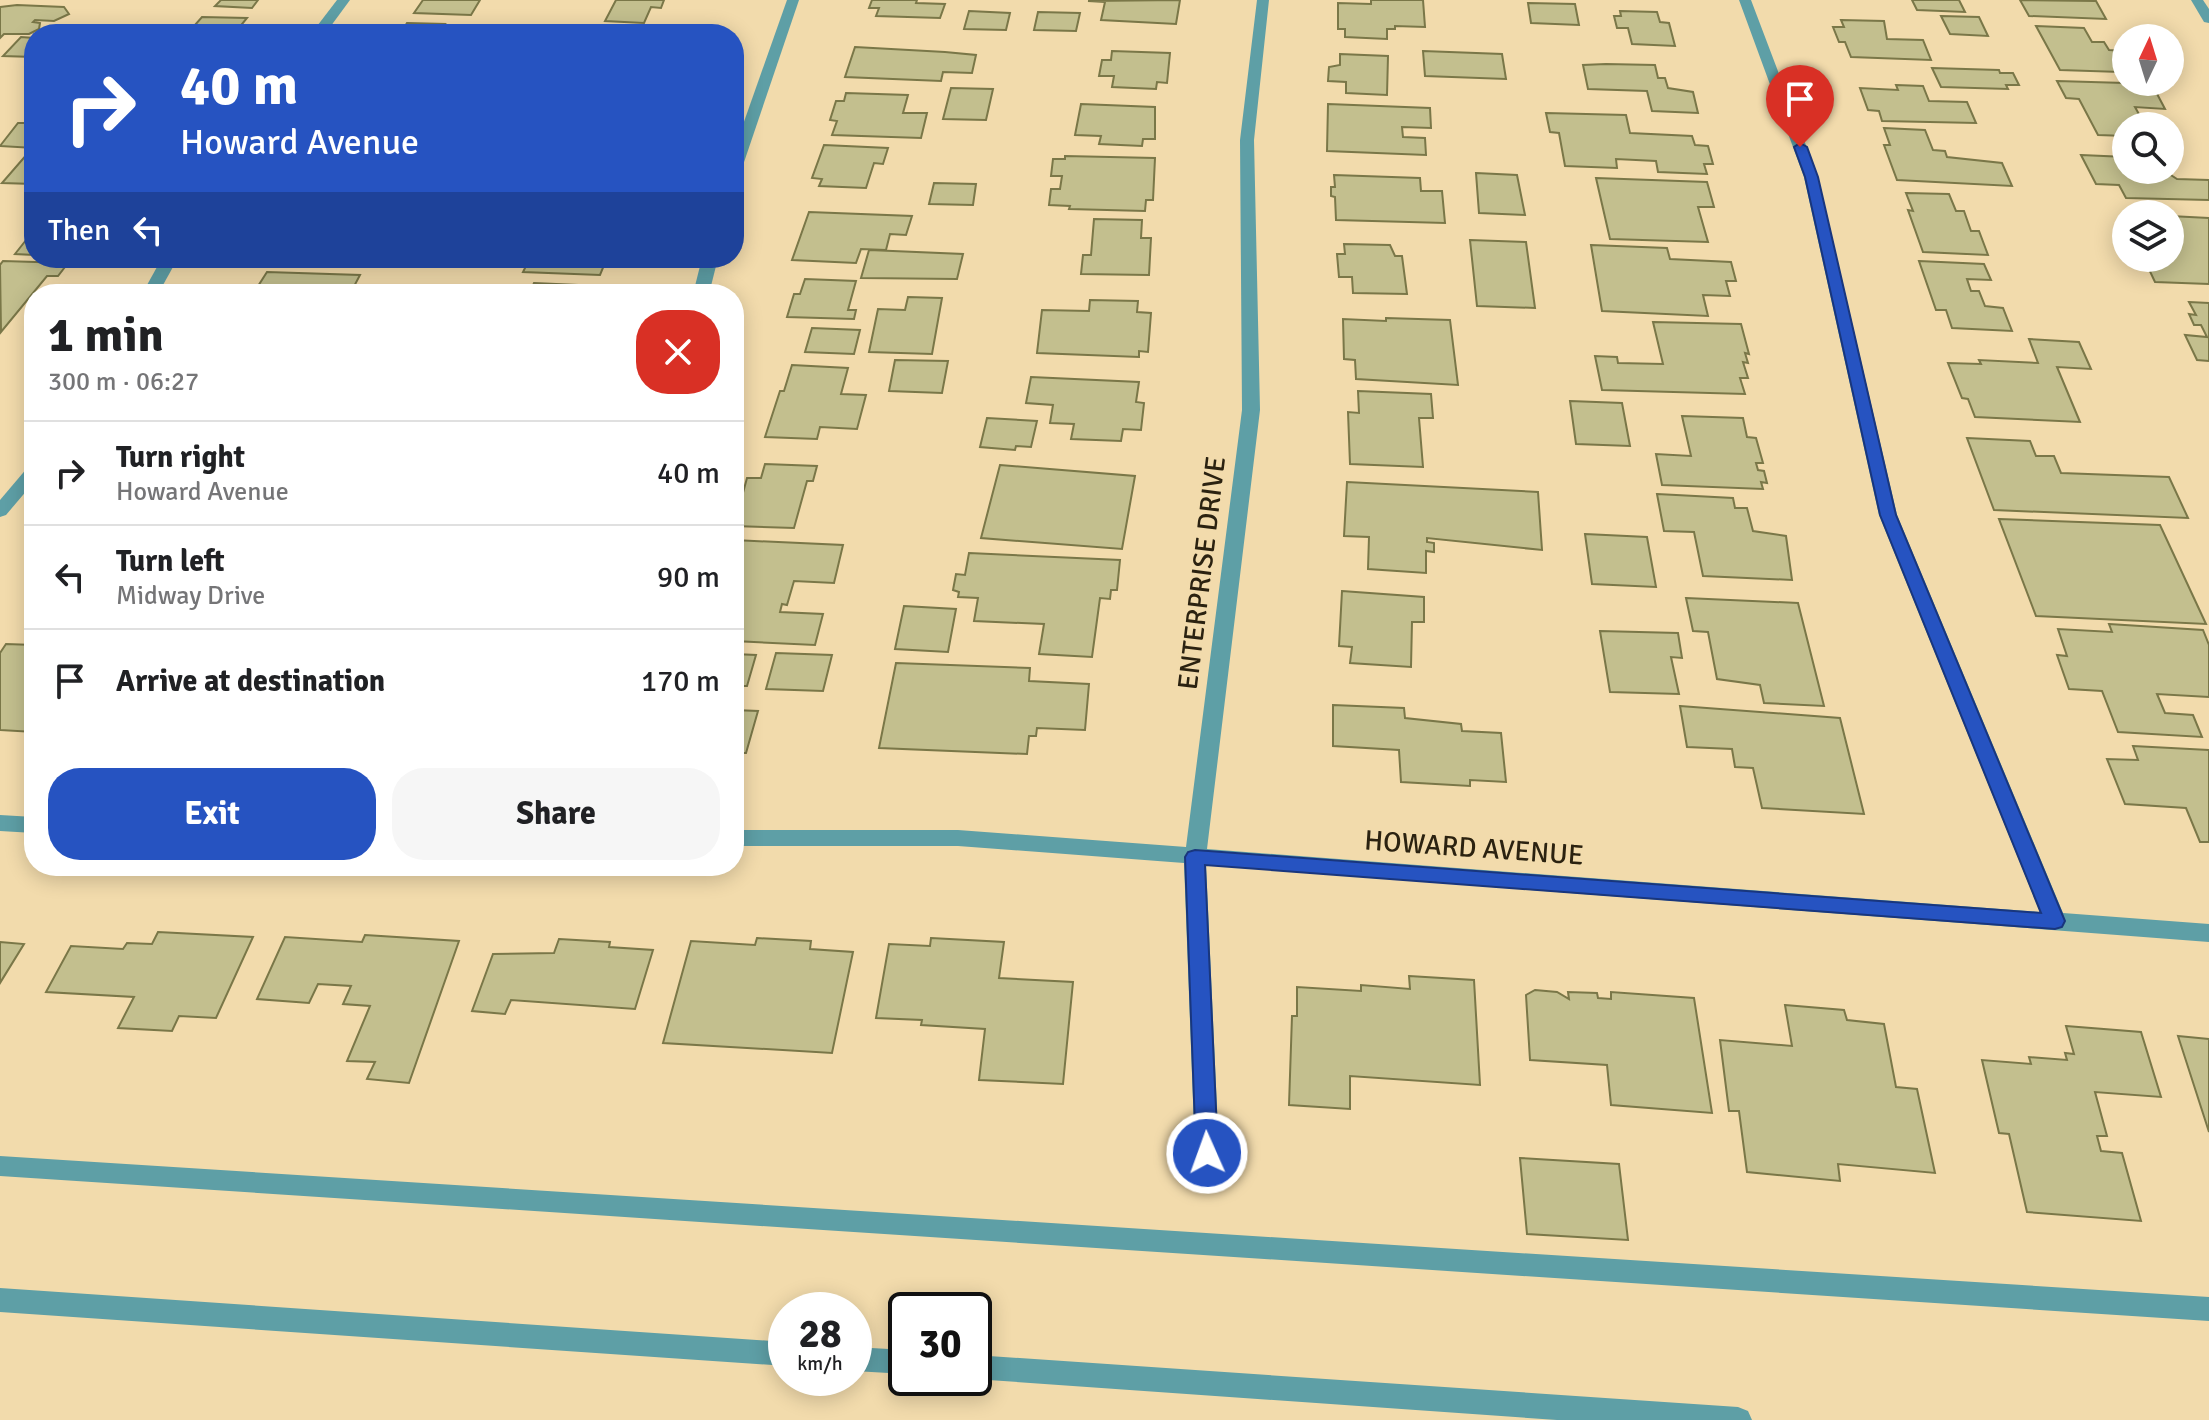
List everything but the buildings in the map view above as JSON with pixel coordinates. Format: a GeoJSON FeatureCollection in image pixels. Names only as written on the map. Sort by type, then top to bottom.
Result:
{"type":"FeatureCollection","features":[{"type":"Feature","properties":{"kind":"street"},"geometry":{"type":"LineString","coordinates":[[326,24],[344,0]]}},
{"type":"Feature","properties":{"kind":"street"},"geometry":{"type":"LineString","coordinates":[[744,142],[793,0]]}},
{"type":"Feature","properties":{"kind":"street","name":"ENTERPRISE DRIVE"},"geometry":{"type":"LineString","coordinates":[[1207,1153],[1195,857],[1251,410],[1247,140],[1263,0]]}},
{"type":"Feature","properties":{"kind":"street"},"geometry":{"type":"LineString","coordinates":[[1745,0],[1811,177],[1888,515],[2055,921]]}},
{"type":"Feature","properties":{"kind":"street"},"geometry":{"type":"LineString","coordinates":[[2197,0],[2209,19]]}},
{"type":"Feature","properties":{"kind":"street"},"geometry":{"type":"LineString","coordinates":[[0,511],[24,483]]}},
{"type":"Feature","properties":{"kind":"street"},"geometry":{"type":"LineString","coordinates":[[0,823],[24,824]]}},
{"type":"Feature","properties":{"kind":"street","name":"HOWARD AVENUE"},"geometry":{"type":"LineString","coordinates":[[744,838],[958,838],[2209,933]]}},
{"type":"Feature","properties":{"kind":"street"},"geometry":{"type":"LineString","coordinates":[[0,1166],[2209,1309]]}},
{"type":"Feature","properties":{"kind":"street"},"geometry":{"type":"LineString","coordinates":[[0,1300],[768,1353]]}},
{"type":"Feature","properties":{"kind":"street"},"geometry":{"type":"LineString","coordinates":[[992,1368],[1738,1420]]}},
{"type":"Feature","properties":{"kind":"route"},"geometry":{"type":"LineString","coordinates":[[1207,1153],[1195,857],[2055,921],[1888,515],[1811,177],[1800,147]]}}]}
